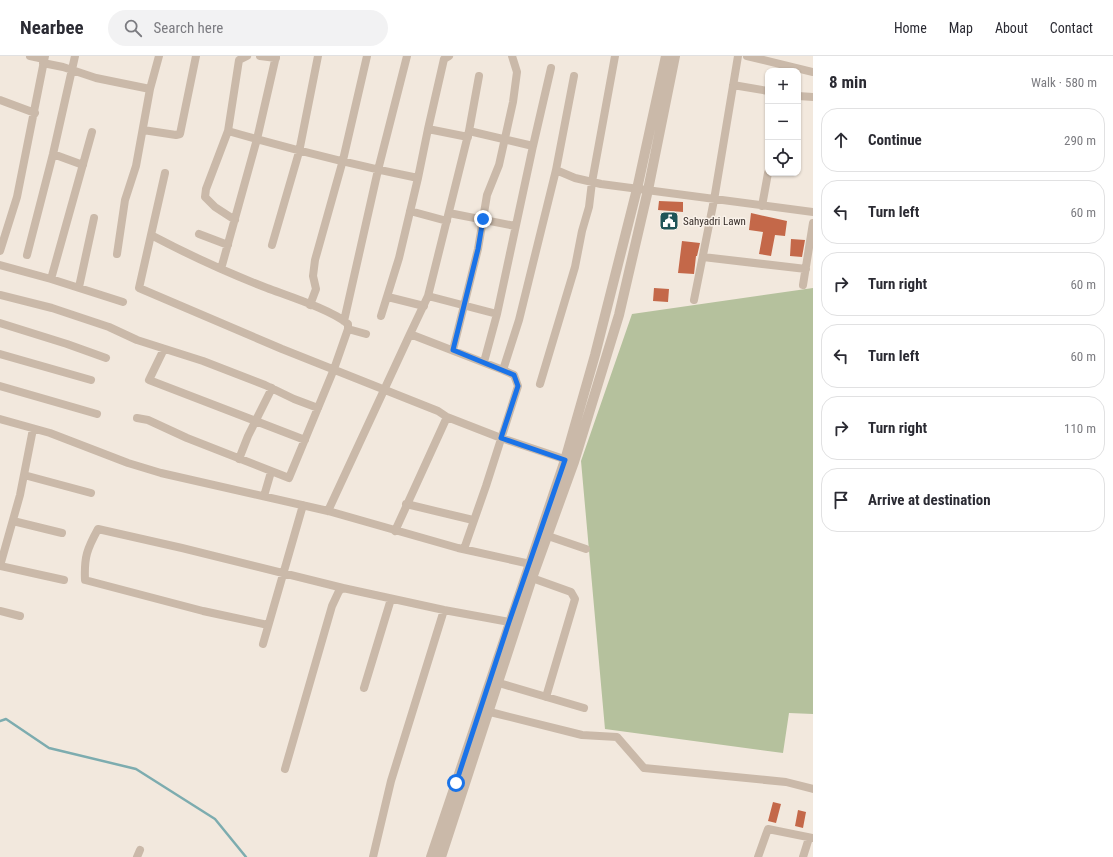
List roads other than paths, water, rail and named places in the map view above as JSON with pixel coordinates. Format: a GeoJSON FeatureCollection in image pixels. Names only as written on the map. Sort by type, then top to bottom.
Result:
{"type":"FeatureCollection","features":[{"type":"Feature","properties":{"kind":"street"},"geometry":{"type":"LineString","coordinates":[[30,56],[44,59],[71,72],[121,84],[150,89]]}},
{"type":"Feature","properties":{"kind":"street"},"geometry":{"type":"LineString","coordinates":[[26,255],[53,154],[75,56]]}},
{"type":"Feature","properties":{"kind":"street"},"geometry":{"type":"LineString","coordinates":[[118,254],[125,200],[136,166],[150,89],[160,56]]}},
{"type":"Feature","properties":{"kind":"street"},"geometry":{"type":"LineString","coordinates":[[143,130],[176,135],[180,134],[196,56]]}},
{"type":"Feature","properties":{"kind":"street"},"geometry":{"type":"LineString","coordinates":[[235,220],[215,207],[205,197],[206,189],[228,131],[239,60],[246,56]]}},
{"type":"Feature","properties":{"kind":"street"},"geometry":{"type":"LineString","coordinates":[[221,269],[257,139],[276,57],[260,56]]}},
{"type":"Feature","properties":{"kind":"street"},"geometry":{"type":"LineString","coordinates":[[272,245],[299,152],[318,56]]}},
{"type":"Feature","properties":{"kind":"street"},"geometry":{"type":"LineString","coordinates":[[310,305],[316,289],[313,276],[315,260],[343,160],[367,56]]}},
{"type":"Feature","properties":{"kind":"street"},"geometry":{"type":"LineString","coordinates":[[137,418],[167,428],[187,438],[288,478],[334,368],[346,325],[378,170],[407,56]]}},
{"type":"Feature","properties":{"kind":"street"},"geometry":{"type":"LineString","coordinates":[[381,316],[388,297],[410,211],[444,59],[449,56]]}},
{"type":"Feature","properties":{"kind":"street"},"geometry":{"type":"LineString","coordinates":[[453,350],[488,194],[499,165],[516,87],[517,72],[512,56]]}},
{"type":"Feature","properties":{"kind":"street"},"geometry":{"type":"LineString","coordinates":[[540,384],[575,267],[589,207],[592,182],[615,56]]}},
{"type":"Feature","properties":{"kind":"street"},"geometry":{"type":"LineString","coordinates":[[441,857],[499,683],[513,623],[532,578],[533,565],[548,536],[570,461],[637,189],[666,56]]}},
{"type":"Feature","properties":{"kind":"street"},"geometry":{"type":"LineString","coordinates":[[431,857],[570,461],[619,315],[648,190],[675,56]]}},
{"type":"Feature","properties":{"kind":"street"},"geometry":{"type":"LineString","coordinates":[[694,300],[714,200],[738,56]]}},
{"type":"Feature","properties":{"kind":"street"},"geometry":{"type":"LineString","coordinates":[[747,56],[785,68]]}},
{"type":"Feature","properties":{"kind":"street"},"geometry":{"type":"LineString","coordinates":[[0,251],[2,240],[17,197],[35,113],[44,59]]}},
{"type":"Feature","properties":{"kind":"street"},"geometry":{"type":"LineString","coordinates":[[484,362],[497,314],[515,226],[551,68]]}},
{"type":"Feature","properties":{"kind":"street"},"geometry":{"type":"LineString","coordinates":[[801,70],[813,72]]}},
{"type":"Feature","properties":{"kind":"street"},"geometry":{"type":"LineString","coordinates":[[328,511],[428,296],[469,134],[479,76]]}},
{"type":"Feature","properties":{"kind":"street"},"geometry":{"type":"LineString","coordinates":[[503,370],[519,320],[556,170],[574,76]]}},
{"type":"Feature","properties":{"kind":"street"},"geometry":{"type":"LineString","coordinates":[[733,85],[765,90]]}},
{"type":"Feature","properties":{"kind":"street"},"geometry":{"type":"LineString","coordinates":[[801,96],[813,97]]}},
{"type":"Feature","properties":{"kind":"street"},"geometry":{"type":"LineString","coordinates":[[0,100],[35,113]]}},
{"type":"Feature","properties":{"kind":"street"},"geometry":{"type":"LineString","coordinates":[[428,128],[533,146]]}},
{"type":"Feature","properties":{"kind":"street"},"geometry":{"type":"LineString","coordinates":[[228,131],[299,152],[343,160],[378,170],[418,178]]}},
{"type":"Feature","properties":{"kind":"street"},"geometry":{"type":"LineString","coordinates":[[51,279],[92,132]]}},
{"type":"Feature","properties":{"kind":"street"},"geometry":{"type":"LineString","coordinates":[[53,154],[83,165]]}},
{"type":"Feature","properties":{"kind":"street"},"geometry":{"type":"LineString","coordinates":[[556,170],[592,182],[714,200],[813,212]]}},
{"type":"Feature","properties":{"kind":"street"},"geometry":{"type":"LineString","coordinates":[[165,173],[139,288],[282,349],[334,368],[383,390],[438,411],[447,417],[501,438],[570,461]]}},
{"type":"Feature","properties":{"kind":"street"},"geometry":{"type":"LineString","coordinates":[[762,206],[767,176]]}},
{"type":"Feature","properties":{"kind":"street"},"geometry":{"type":"LineString","coordinates":[[410,211],[448,217],[483,219],[515,226]]}},
{"type":"Feature","properties":{"kind":"street"},"geometry":{"type":"LineString","coordinates":[[79,287],[94,218]]}},
{"type":"Feature","properties":{"kind":"street"},"geometry":{"type":"LineString","coordinates":[[803,285],[813,223]]}},
{"type":"Feature","properties":{"kind":"street"},"geometry":{"type":"LineString","coordinates":[[199,234],[228,245]]}},
{"type":"Feature","properties":{"kind":"street"},"geometry":{"type":"LineString","coordinates":[[151,235],[221,269],[310,305],[346,325],[366,334]]}},
{"type":"Feature","properties":{"kind":"street"},"geometry":{"type":"LineString","coordinates":[[703,257],[806,269]]}},
{"type":"Feature","properties":{"kind":"street"},"geometry":{"type":"LineString","coordinates":[[0,265],[79,287],[123,302]]}},
{"type":"Feature","properties":{"kind":"street"},"geometry":{"type":"LineString","coordinates":[[0,295],[52,308],[109,327],[137,340],[203,361],[318,408]]}},
{"type":"Feature","properties":{"kind":"street"},"geometry":{"type":"LineString","coordinates":[[428,296],[497,314]]}},
{"type":"Feature","properties":{"kind":"street"},"geometry":{"type":"LineString","coordinates":[[388,297],[424,306]]}},
{"type":"Feature","properties":{"kind":"street"},"geometry":{"type":"LineString","coordinates":[[0,323],[106,358]]}},
{"type":"Feature","properties":{"kind":"street"},"geometry":{"type":"LineString","coordinates":[[410,334],[514,375],[518,386],[464,549]]}},
{"type":"Feature","properties":{"kind":"street"},"geometry":{"type":"LineString","coordinates":[[164,349],[149,380],[305,440]]}},
{"type":"Feature","properties":{"kind":"street"},"geometry":{"type":"LineString","coordinates":[[0,354],[91,380]]}},
{"type":"Feature","properties":{"kind":"street"},"geometry":{"type":"LineString","coordinates":[[0,386],[97,414]]}},
{"type":"Feature","properties":{"kind":"street"},"geometry":{"type":"LineString","coordinates":[[239,459],[255,421],[272,388]]}},
{"type":"Feature","properties":{"kind":"street"},"geometry":{"type":"LineString","coordinates":[[395,530],[447,417]]}},
{"type":"Feature","properties":{"kind":"street"},"geometry":{"type":"LineString","coordinates":[[0,420],[33,429],[154,471],[328,511],[464,549],[533,565]]}},
{"type":"Feature","properties":{"kind":"street"},"geometry":{"type":"LineString","coordinates":[[33,429],[13,521],[0,566],[64,580]]}},
{"type":"Feature","properties":{"kind":"street"},"geometry":{"type":"LineString","coordinates":[[264,496],[271,472]]}},
{"type":"Feature","properties":{"kind":"street"},"geometry":{"type":"LineString","coordinates":[[24,475],[91,493]]}},
{"type":"Feature","properties":{"kind":"street"},"geometry":{"type":"LineString","coordinates":[[406,504],[473,520]]}},
{"type":"Feature","properties":{"kind":"street"},"geometry":{"type":"LineString","coordinates":[[263,644],[303,505]]}},
{"type":"Feature","properties":{"kind":"street"},"geometry":{"type":"LineString","coordinates":[[13,521],[62,533]]}},
{"type":"Feature","properties":{"kind":"street"},"geometry":{"type":"LineString","coordinates":[[268,625],[203,611],[85,580],[84,561],[87,548],[98,529],[391,599],[513,623]]}},
{"type":"Feature","properties":{"kind":"street"},"geometry":{"type":"LineString","coordinates":[[548,536],[586,549]]}},
{"type":"Feature","properties":{"kind":"street"},"geometry":{"type":"LineString","coordinates":[[532,578],[571,592],[575,598],[546,697]]}},
{"type":"Feature","properties":{"kind":"street"},"geometry":{"type":"LineString","coordinates":[[285,770],[334,599],[343,588]]}},
{"type":"Feature","properties":{"kind":"street"},"geometry":{"type":"LineString","coordinates":[[364,688],[391,599]]}},
{"type":"Feature","properties":{"kind":"street"},"geometry":{"type":"LineString","coordinates":[[373,857],[391,781],[444,610]]}},
{"type":"Feature","properties":{"kind":"street"},"geometry":{"type":"LineString","coordinates":[[0,611],[20,616]]}},
{"type":"Feature","properties":{"kind":"street"},"geometry":{"type":"LineString","coordinates":[[499,683],[584,708]]}},
{"type":"Feature","properties":{"kind":"street"},"geometry":{"type":"LineString","coordinates":[[490,712],[582,735],[617,737],[644,768],[786,782],[813,788]]}},
{"type":"Feature","properties":{"kind":"street"},"geometry":{"type":"LineString","coordinates":[[758,857],[768,829],[811,838],[802,857]]}},
{"type":"Feature","properties":{"kind":"waterway"},"geometry":{"type":"LineString","coordinates":[[0,721],[6,719],[49,748],[136,769],[215,819],[246,857]]}},
{"type":"Feature","properties":{"kind":"place","name":"Sahyadri Lawn"},"geometry":{"type":"Point","coordinates":[669,221]}}]}
